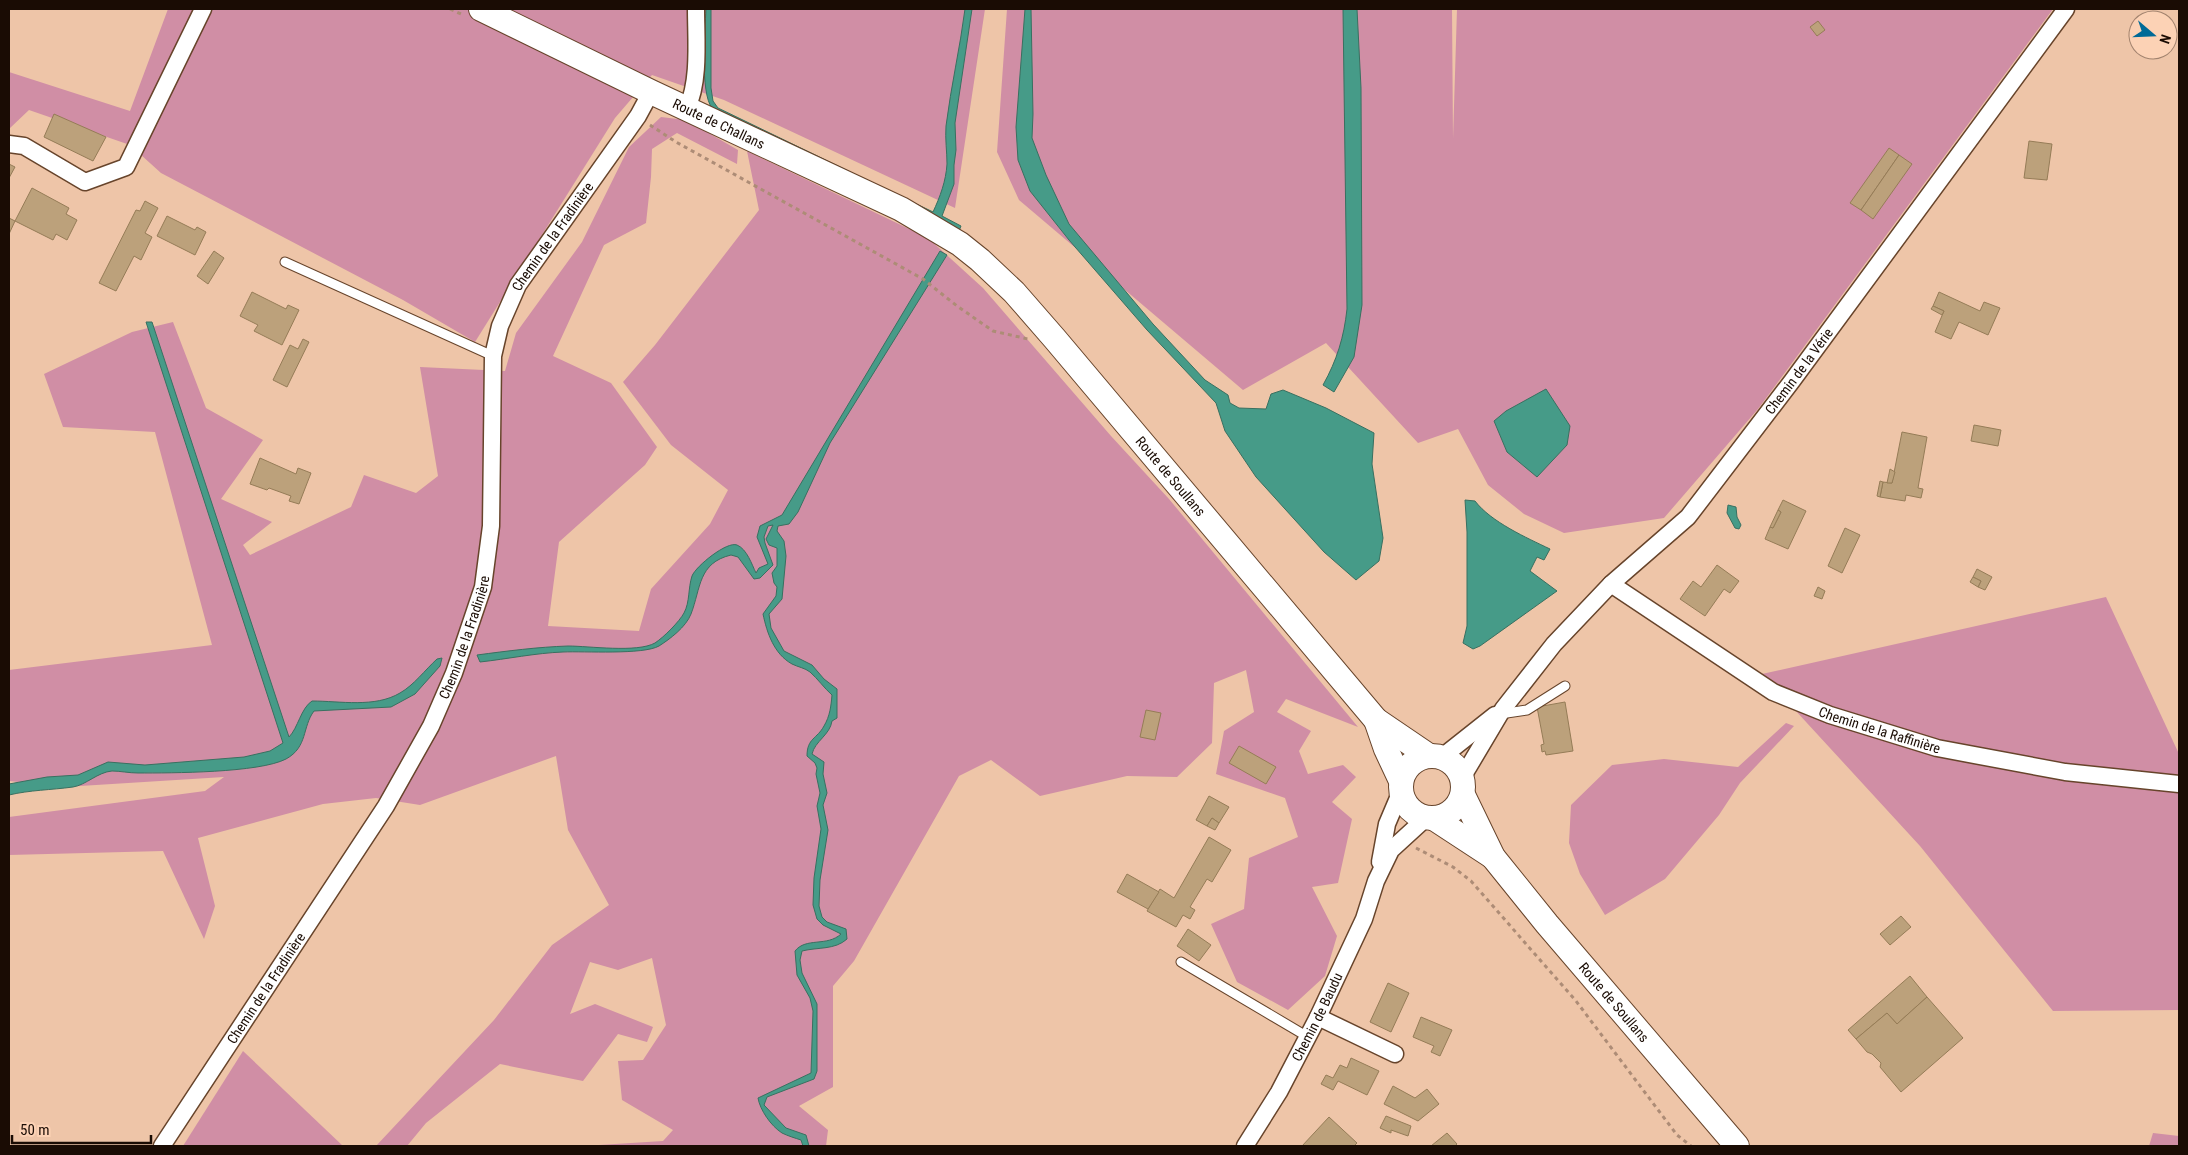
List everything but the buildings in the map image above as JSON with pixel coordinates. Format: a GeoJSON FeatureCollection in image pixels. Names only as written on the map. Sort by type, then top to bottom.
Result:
{"type":"FeatureCollection","features":[{"type":"Feature","properties":{"kind":"main road","name":"Route de Challans"},"geometry":{"type":"LineString","coordinates":[[481,9],[651,92],[901,209],[955,241]]}},
{"type":"Feature","properties":{"kind":"main road","name":"Route de Soullans"},"geometry":{"type":"LineString","coordinates":[[955,241],[980,260],[1014,292],[1376,720],[1435,756]]}},
{"type":"Feature","properties":{"kind":"main road","name":"Route de Soullans"},"geometry":{"type":"LineString","coordinates":[[1376,720],[1401,786]]}},
{"type":"Feature","properties":{"kind":"main road"},"geometry":{"type":"LineString","coordinates":[[1435,756],[1455,765],[1463,786],[1459,804],[1452,812],[1430,818],[1410,809],[1404,801],[1401,786],[1404,772],[1410,764],[1417,759],[1435,756]]}},
{"type":"Feature","properties":{"kind":"main road","name":"Route de Soullans"},"geometry":{"type":"LineString","coordinates":[[1463,786],[1493,857],[1547,924],[1737,1146]]}},
{"type":"Feature","properties":{"kind":"main road","name":"Route de Soullans"},"geometry":{"type":"LineString","coordinates":[[1430,818],[1493,857]]}},
{"type":"Feature","properties":{"kind":"street"},"geometry":{"type":"LineString","coordinates":[[9,144],[24,146],[85,182],[126,167],[203,9]]}},
{"type":"Feature","properties":{"kind":"street"},"geometry":{"type":"LineString","coordinates":[[687,108],[691,100],[694,80],[696,9]]}},
{"type":"Feature","properties":{"kind":"street","name":"Chemin de la Vérie"},"geometry":{"type":"LineString","coordinates":[[1463,786],[1502,711],[1554,644],[1611,584],[1688,517],[1792,380],[2066,9]]}},
{"type":"Feature","properties":{"kind":"street","name":"Chemin de la Fradinière"},"geometry":{"type":"LineString","coordinates":[[162,1146],[386,806],[431,726],[454,673],[483,587],[491,526],[493,356],[500,326],[518,285],[638,116],[651,92]]}},
{"type":"Feature","properties":{"kind":"street","name":"Chemin de la Raffinière"},"geometry":{"type":"LineString","coordinates":[[1611,584],[1773,692],[1830,716],[1937,748],[2065,772],[2179,784]]}},
{"type":"Feature","properties":{"kind":"street","name":"Chemin de la Vérie"},"geometry":{"type":"LineString","coordinates":[[1435,756],[1502,711]]}},
{"type":"Feature","properties":{"kind":"street","name":"Chemin de Baudu"},"geometry":{"type":"LineString","coordinates":[[1247,1146],[1279,1092],[1318,1018],[1364,919],[1376,881],[1387,824],[1401,786]]}},
{"type":"Feature","properties":{"kind":"street","name":"Chemin de Baudu"},"geometry":{"type":"LineString","coordinates":[[1376,881],[1391,850],[1403,836],[1430,818]]}},
{"type":"Feature","properties":{"kind":"street"},"geometry":{"type":"LineString","coordinates":[[1318,1018],[1395,1054]]}},
{"type":"Feature","properties":{"kind":"lane"},"geometry":{"type":"LineString","coordinates":[[285,262],[493,356]]}},
{"type":"Feature","properties":{"kind":"lane"},"geometry":{"type":"LineString","coordinates":[[1502,711],[1527,710],[1565,686]]}},
{"type":"Feature","properties":{"kind":"lane"},"geometry":{"type":"LineString","coordinates":[[1181,962],[1308,1037]]}},
{"type":"Feature","properties":{"kind":"path"},"geometry":{"type":"LineString","coordinates":[[638,116],[676,142],[922,279],[994,331],[1029,339]]}},
{"type":"Feature","properties":{"kind":"path"},"geometry":{"type":"LineString","coordinates":[[1403,836],[1416,849],[1453,867],[1471,881],[1576,1002],[1677,1134],[1691,1146]]}},
{"type":"Feature","properties":{"kind":"shaded area"},"geometry":{"type":"Polygon","coordinates":[[[168,9],[985,9],[955,208],[724,100],[652,75],[615,118],[475,342],[403,300],[161,173],[130,145],[29,110],[9,129],[9,72],[130,111],[168,9]]]}},
{"type":"Feature","properties":{"kind":"shaded area"},"geometry":{"type":"Polygon","coordinates":[[[1007,9],[1452,9],[1453,139],[1457,9],[2053,9],[1758,409],[1664,518],[1564,533],[1524,514],[1488,485],[1458,429],[1418,443],[1326,343],[1243,390],[1019,200],[997,152],[1007,9]]]}},
{"type":"Feature","properties":{"kind":"shaded area"},"geometry":{"type":"Polygon","coordinates":[[[661,117],[686,120],[738,150],[737,164],[677,133],[652,149],[646,223],[604,245],[553,356],[611,383],[657,447],[645,465],[559,542],[548,626],[639,631],[651,589],[710,524],[728,490],[671,445],[623,382],[655,345],[759,210],[747,151],[928,238],[983,288],[1111,436],[1169,499],[1358,727],[1286,699],[1277,712],[1311,731],[1299,751],[1308,774],[1343,765],[1356,777],[1332,802],[1352,819],[1338,883],[1312,887],[1337,936],[1325,976],[1288,1010],[1237,982],[1211,924],[1244,909],[1249,858],[1298,837],[1285,798],[1216,774],[1224,731],[1254,712],[1246,670],[1214,683],[1212,743],[1177,777],[1127,776],[1040,796],[991,760],[959,776],[854,961],[833,986],[833,1087],[799,1106],[828,1130],[826,1146],[583,1146],[663,1141],[673,1130],[622,1100],[618,1061],[643,1060],[666,1025],[652,958],[618,970],[590,962],[570,1014],[595,1004],[653,1027],[647,1042],[618,1034],[583,1081],[500,1064],[426,1123],[407,1146],[376,1146],[494,1020],[552,945],[609,905],[568,830],[556,756],[420,805],[376,798],[323,804],[198,838],[215,906],[204,939],[163,851],[9,855],[9,817],[205,791],[224,777],[64,787],[9,781],[9,670],[212,645],[155,432],[63,427],[44,374],[132,332],[173,322],[206,408],[263,440],[221,499],[272,522],[243,545],[250,555],[351,507],[364,475],[416,493],[438,476],[420,367],[505,371],[516,333],[582,242],[629,147],[661,117]]]}},
{"type":"Feature","properties":{"kind":"shaded area"},"geometry":{"type":"Polygon","coordinates":[[[2106,597],[2179,754],[2179,1010],[2053,1011],[1920,846],[1762,674],[2106,597]]]}},
{"type":"Feature","properties":{"kind":"shaded area"},"geometry":{"type":"Polygon","coordinates":[[[1786,723],[1794,726],[1740,783],[1719,815],[1665,879],[1605,915],[1580,874],[1569,843],[1571,805],[1612,765],[1664,759],[1738,767],[1786,723]]]}},
{"type":"Feature","properties":{"kind":"shaded area"},"geometry":{"type":"Polygon","coordinates":[[[243,1051],[343,1146],[183,1146],[243,1051]]]}},
{"type":"Feature","properties":{"kind":"shaded area"},"geometry":{"type":"Polygon","coordinates":[[[2153,1133],[2179,1136],[2179,1146],[2149,1146],[2153,1133]]]}},
{"type":"Feature","properties":{"kind":"water"},"geometry":{"type":"Polygon","coordinates":[[[706,9],[711,9],[711,88],[713,101],[718,108],[933,212],[942,189],[947,164],[946,126],[965,9],[972,9],[955,123],[954,184],[942,216],[961,226],[959,231],[712,108],[708,100],[705,76],[706,9]]]}},
{"type":"Feature","properties":{"kind":"water"},"geometry":{"type":"Polygon","coordinates":[[[1025,9],[1031,9],[1032,138],[1046,175],[1069,224],[1153,324],[1205,380],[1228,395],[1230,403],[1239,408],[1266,409],[1271,394],[1283,390],[1326,408],[1374,433],[1372,464],[1383,538],[1379,561],[1356,580],[1324,552],[1256,477],[1225,431],[1216,403],[1147,330],[1069,240],[1030,191],[1018,160],[1016,127],[1025,9]]]}},
{"type":"Feature","properties":{"kind":"water"},"geometry":{"type":"Polygon","coordinates":[[[1343,9],[1357,9],[1361,88],[1362,305],[1354,357],[1334,392],[1323,385],[1339,348],[1347,309],[1343,9]]]}},
{"type":"Feature","properties":{"kind":"water"},"geometry":{"type":"Polygon","coordinates":[[[940,251],[947,255],[830,443],[798,512],[789,524],[778,526],[777,531],[784,541],[786,556],[782,599],[769,614],[771,628],[784,651],[812,665],[824,679],[837,689],[837,718],[832,721],[831,726],[816,745],[812,754],[824,762],[823,774],[827,793],[823,805],[828,830],[820,880],[819,906],[822,917],[827,922],[846,929],[847,939],[832,947],[802,951],[800,960],[802,973],[817,1004],[817,1071],[814,1079],[767,1097],[764,1105],[786,1128],[806,1135],[809,1146],[803,1146],[801,1140],[782,1133],[770,1122],[758,1098],[811,1073],[813,1011],[810,998],[797,975],[795,951],[805,944],[829,940],[841,934],[823,925],[817,919],[813,905],[814,878],[821,829],[817,806],[820,793],[816,774],[817,768],[815,763],[807,756],[807,750],[811,742],[828,718],[832,695],[810,672],[792,664],[780,655],[772,642],[767,628],[763,614],[776,596],[777,587],[772,573],[777,566],[777,548],[769,545],[766,539],[773,525],[768,526],[764,537],[773,565],[760,578],[754,579],[738,557],[731,555],[712,564],[702,578],[689,619],[677,632],[659,646],[640,651],[553,653],[480,662],[477,655],[522,649],[568,646],[637,648],[647,646],[663,637],[682,617],[687,604],[692,576],[699,566],[719,550],[732,545],[741,547],[756,573],[759,568],[768,564],[757,537],[760,526],[782,515],[940,251]]]}},
{"type":"Feature","properties":{"kind":"water"},"geometry":{"type":"Polygon","coordinates":[[[146,322],[152,322],[289,737],[305,708],[312,701],[357,703],[380,701],[405,690],[437,659],[442,658],[440,666],[415,694],[391,707],[314,711],[298,749],[286,759],[273,764],[236,770],[192,772],[138,773],[112,771],[73,787],[9,795],[9,784],[47,777],[78,775],[108,762],[145,765],[244,757],[270,751],[283,743],[146,322]]]}},
{"type":"Feature","properties":{"kind":"water"},"geometry":{"type":"Polygon","coordinates":[[[1546,389],[1570,426],[1567,445],[1537,477],[1507,452],[1494,421],[1506,411],[1546,389]]]}},
{"type":"Feature","properties":{"kind":"water"},"geometry":{"type":"Polygon","coordinates":[[[1465,500],[1475,501],[1500,523],[1550,549],[1544,560],[1537,557],[1530,571],[1557,591],[1480,646],[1473,649],[1463,643],[1467,626],[1465,500]]]}},
{"type":"Feature","properties":{"kind":"water"},"geometry":{"type":"Polygon","coordinates":[[[1728,505],[1736,507],[1737,517],[1741,525],[1739,529],[1735,528],[1727,513],[1728,505]]]}}]}
